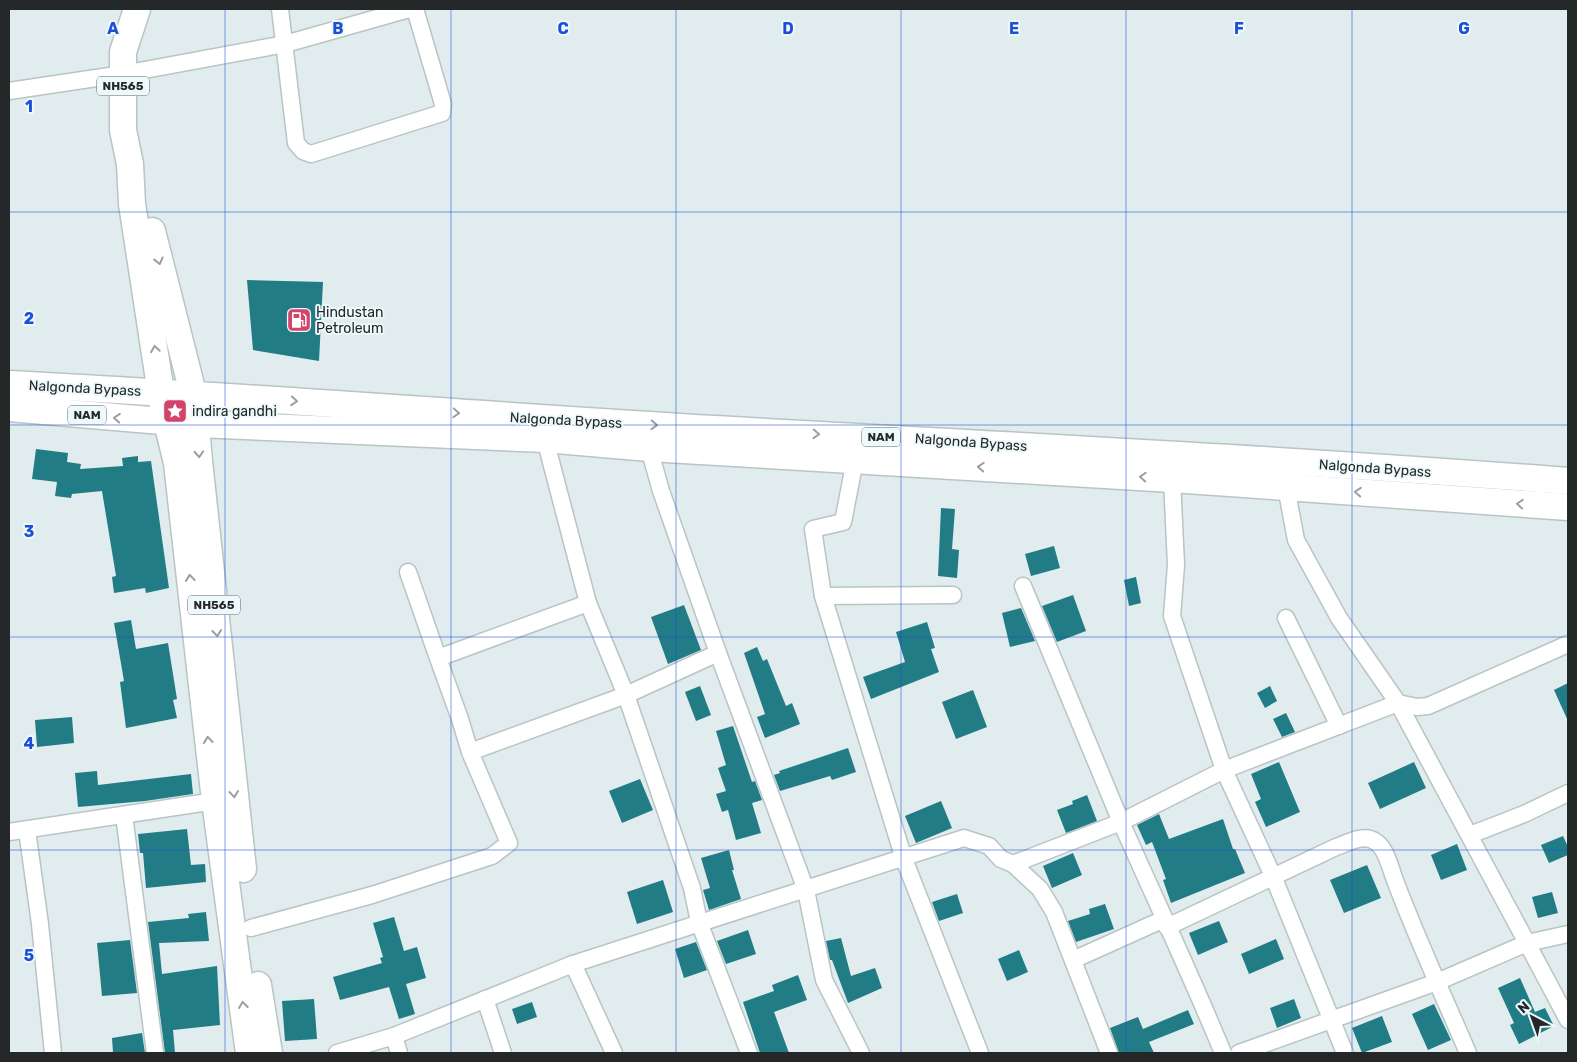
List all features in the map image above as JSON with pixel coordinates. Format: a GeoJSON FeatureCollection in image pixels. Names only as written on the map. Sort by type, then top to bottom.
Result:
{"type":"FeatureCollection","features":[{"type":"Feature","properties":{"kind":"highway","name":"NH565"},"geometry":{"type":"LineString","coordinates":[[137,9],[124,52],[123,130],[130,164],[132,204],[161,392],[166,422],[177,463],[215,801],[249,1053]]}},
{"type":"Feature","properties":{"kind":"highway","name":"NH565"},"geometry":{"type":"LineString","coordinates":[[130,164],[145,201],[193,393],[233,787],[250,928],[269,1053]]}},
{"type":"Feature","properties":{"kind":"highway","name":"Nalgonda Bypass"},"geometry":{"type":"LineString","coordinates":[[9,384],[161,392]]}},
{"type":"Feature","properties":{"kind":"highway","name":"NAM"},"geometry":{"type":"LineString","coordinates":[[161,392],[193,393]]}},
{"type":"Feature","properties":{"kind":"highway","name":"Nalgonda Bypass"},"geometry":{"type":"LineString","coordinates":[[193,393],[443,413],[924,439],[1568,481]]}},
{"type":"Feature","properties":{"kind":"highway","name":"Nalgonda Bypass"},"geometry":{"type":"LineString","coordinates":[[9,408],[166,422]]}},
{"type":"Feature","properties":{"kind":"highway","name":"NAM"},"geometry":{"type":"LineString","coordinates":[[166,422],[197,424]]}},
{"type":"Feature","properties":{"kind":"highway","name":"Nalgonda Bypass"},"geometry":{"type":"LineString","coordinates":[[197,424],[545,439],[649,448],[1172,478],[1568,507]]}},
{"type":"Feature","properties":{"kind":"street"},"geometry":{"type":"LineString","coordinates":[[280,9],[296,143],[303,151],[311,154],[442,113],[443,104],[415,9]]}},
{"type":"Feature","properties":{"kind":"street"},"geometry":{"type":"LineString","coordinates":[[9,91],[123,74],[285,44],[409,9]]}},
{"type":"Feature","properties":{"kind":"street"},"geometry":{"type":"LineString","coordinates":[[545,439],[588,602],[626,695],[692,888],[699,922],[749,1053]]}},
{"type":"Feature","properties":{"kind":"street"},"geometry":{"type":"LineString","coordinates":[[649,448],[661,491],[718,653],[806,890],[824,980],[861,1053]]}},
{"type":"Feature","properties":{"kind":"street"},"geometry":{"type":"LineString","coordinates":[[855,460],[842,522],[813,529],[823,596],[904,859],[980,1053]]}},
{"type":"Feature","properties":{"kind":"street"},"geometry":{"type":"LineString","coordinates":[[1172,478],[1176,565],[1172,616],[1224,770],[1273,876],[1345,1053]]}},
{"type":"Feature","properties":{"kind":"street"},"geometry":{"type":"LineString","coordinates":[[1286,487],[1296,540],[1339,618],[1398,703],[1568,1020]]}},
{"type":"Feature","properties":{"kind":"street"},"geometry":{"type":"LineString","coordinates":[[250,928],[372,895],[492,856],[509,843],[470,752],[460,718],[408,572]]}},
{"type":"Feature","properties":{"kind":"street"},"geometry":{"type":"LineString","coordinates":[[1023,586],[1120,822],[1195,985],[1223,1053]]}},
{"type":"Feature","properties":{"kind":"street"},"geometry":{"type":"LineString","coordinates":[[823,596],[953,595]]}},
{"type":"Feature","properties":{"kind":"street"},"geometry":{"type":"LineString","coordinates":[[438,658],[588,602]]}},
{"type":"Feature","properties":{"kind":"street"},"geometry":{"type":"LineString","coordinates":[[1286,618],[1339,726]]}},
{"type":"Feature","properties":{"kind":"street"},"geometry":{"type":"LineString","coordinates":[[1013,864],[1120,822],[1224,770],[1398,703],[1417,707],[1428,706],[1568,644]]}},
{"type":"Feature","properties":{"kind":"street"},"geometry":{"type":"LineString","coordinates":[[470,752],[626,695],[718,653]]}},
{"type":"Feature","properties":{"kind":"street"},"geometry":{"type":"LineString","coordinates":[[1470,835],[1524,814],[1568,793]]}},
{"type":"Feature","properties":{"kind":"street"},"geometry":{"type":"LineString","coordinates":[[9,832],[215,801]]}},
{"type":"Feature","properties":{"kind":"street"},"geometry":{"type":"LineString","coordinates":[[124,816],[155,1053]]}},
{"type":"Feature","properties":{"kind":"street"},"geometry":{"type":"LineString","coordinates":[[26,830],[40,924],[53,1053]]}},
{"type":"Feature","properties":{"kind":"street"},"geometry":{"type":"LineString","coordinates":[[337,1053],[394,1036],[573,964],[699,922],[904,859],[964,838],[989,846],[1001,858],[1013,864],[1040,889],[1054,912],[1109,1053]]}},
{"type":"Feature","properties":{"kind":"street"},"geometry":{"type":"LineString","coordinates":[[1073,960],[1166,923],[1357,839],[1367,838],[1376,841],[1385,855],[1468,1053]]}},
{"type":"Feature","properties":{"kind":"street"},"geometry":{"type":"LineString","coordinates":[[1239,1053],[1437,982],[1527,943],[1568,934]]}},
{"type":"Feature","properties":{"kind":"street"},"geometry":{"type":"LineString","coordinates":[[573,964],[614,1053]]}},
{"type":"Feature","properties":{"kind":"street"},"geometry":{"type":"LineString","coordinates":[[485,999],[503,1053]]}},
{"type":"Feature","properties":{"kind":"street"},"geometry":{"type":"LineString","coordinates":[[394,1036],[399,1053]]}},
{"type":"Feature","properties":{"kind":"building"},"geometry":{"type":"Polygon","coordinates":[[[247,280],[323,282],[319,361],[253,350],[247,280]]]}},
{"type":"Feature","properties":{"kind":"building"},"geometry":{"type":"Polygon","coordinates":[[[36,449],[68,453],[67,462],[81,464],[80,469],[123,466],[122,458],[138,456],[138,462],[151,461],[169,588],[146,593],[145,588],[114,593],[112,577],[116,576],[102,491],[72,494],[71,498],[55,496],[57,482],[32,479],[36,449]]]}},
{"type":"Feature","properties":{"kind":"building"},"geometry":{"type":"Polygon","coordinates":[[[941,508],[955,509],[952,549],[959,550],[957,578],[938,576],[941,508]]]}},
{"type":"Feature","properties":{"kind":"building"},"geometry":{"type":"Polygon","coordinates":[[[1054,546],[1060,568],[1031,576],[1025,554],[1054,546]]]}},
{"type":"Feature","properties":{"kind":"building"},"geometry":{"type":"Polygon","coordinates":[[[1136,577],[1141,603],[1129,606],[1124,580],[1136,577]]]}},
{"type":"Feature","properties":{"kind":"building"},"geometry":{"type":"Polygon","coordinates":[[[1073,595],[1086,631],[1057,642],[1042,606],[1073,595]]]}},
{"type":"Feature","properties":{"kind":"building"},"geometry":{"type":"Polygon","coordinates":[[[684,605],[701,650],[668,664],[651,617],[684,605]]]}},
{"type":"Feature","properties":{"kind":"building"},"geometry":{"type":"Polygon","coordinates":[[[1021,608],[1035,641],[1010,647],[1002,613],[1021,608]]]}},
{"type":"Feature","properties":{"kind":"building"},"geometry":{"type":"Polygon","coordinates":[[[131,620],[136,649],[168,643],[177,699],[173,700],[177,718],[126,728],[120,682],[124,681],[114,623],[131,620]]]}},
{"type":"Feature","properties":{"kind":"building"},"geometry":{"type":"Polygon","coordinates":[[[927,622],[935,648],[931,649],[939,672],[871,699],[863,677],[905,662],[896,632],[927,622]]]}},
{"type":"Feature","properties":{"kind":"building"},"geometry":{"type":"Polygon","coordinates":[[[757,647],[763,661],[767,659],[786,706],[792,703],[800,724],[765,738],[757,717],[765,714],[744,653],[757,647]]]}},
{"type":"Feature","properties":{"kind":"building"},"geometry":{"type":"Polygon","coordinates":[[[1568,683],[1568,721],[1554,690],[1568,683]]]}},
{"type":"Feature","properties":{"kind":"building"},"geometry":{"type":"Polygon","coordinates":[[[700,686],[711,715],[696,721],[685,692],[700,686]]]}},
{"type":"Feature","properties":{"kind":"building"},"geometry":{"type":"Polygon","coordinates":[[[1270,686],[1277,701],[1265,708],[1257,693],[1270,686]]]}},
{"type":"Feature","properties":{"kind":"building"},"geometry":{"type":"Polygon","coordinates":[[[973,690],[987,727],[956,739],[942,702],[973,690]]]}},
{"type":"Feature","properties":{"kind":"building"},"geometry":{"type":"Polygon","coordinates":[[[1286,713],[1295,732],[1282,737],[1273,719],[1286,713]]]}},
{"type":"Feature","properties":{"kind":"building"},"geometry":{"type":"Polygon","coordinates":[[[72,717],[74,743],[37,747],[35,720],[72,717]]]}},
{"type":"Feature","properties":{"kind":"building"},"geometry":{"type":"Polygon","coordinates":[[[733,726],[752,782],[755,781],[762,800],[752,803],[761,833],[736,840],[728,810],[722,812],[716,794],[726,791],[718,768],[726,765],[716,731],[733,726]]]}},
{"type":"Feature","properties":{"kind":"building"},"geometry":{"type":"Polygon","coordinates":[[[848,748],[856,772],[832,780],[830,776],[780,791],[774,775],[780,773],[779,771],[848,748]]]}},
{"type":"Feature","properties":{"kind":"building"},"geometry":{"type":"Polygon","coordinates":[[[1279,762],[1300,812],[1266,827],[1255,802],[1261,799],[1251,774],[1279,762]]]}},
{"type":"Feature","properties":{"kind":"building"},"geometry":{"type":"Polygon","coordinates":[[[1414,762],[1426,788],[1380,809],[1368,783],[1414,762]]]}},
{"type":"Feature","properties":{"kind":"building"},"geometry":{"type":"Polygon","coordinates":[[[97,771],[98,785],[191,774],[193,794],[145,801],[78,807],[75,773],[97,771]]]}},
{"type":"Feature","properties":{"kind":"building"},"geometry":{"type":"Polygon","coordinates":[[[640,779],[653,810],[622,823],[609,791],[640,779]]]}},
{"type":"Feature","properties":{"kind":"building"},"geometry":{"type":"Polygon","coordinates":[[[1087,795],[1097,821],[1066,833],[1057,810],[1073,804],[1072,801],[1087,795]]]}},
{"type":"Feature","properties":{"kind":"building"},"geometry":{"type":"Polygon","coordinates":[[[941,801],[952,828],[916,843],[905,816],[941,801]]]}},
{"type":"Feature","properties":{"kind":"building"},"geometry":{"type":"Polygon","coordinates":[[[1159,814],[1169,839],[1223,819],[1233,849],[1235,849],[1245,873],[1171,903],[1163,880],[1166,879],[1152,842],[1146,845],[1137,825],[1159,814]]]}},
{"type":"Feature","properties":{"kind":"building"},"geometry":{"type":"Polygon","coordinates":[[[187,829],[191,865],[205,864],[206,882],[146,888],[143,853],[140,853],[138,834],[187,829]]]}},
{"type":"Feature","properties":{"kind":"building"},"geometry":{"type":"Polygon","coordinates":[[[1563,836],[1568,847],[1568,855],[1549,863],[1541,845],[1563,836]]]}},
{"type":"Feature","properties":{"kind":"building"},"geometry":{"type":"Polygon","coordinates":[[[1457,844],[1467,870],[1441,880],[1431,855],[1457,844]]]}},
{"type":"Feature","properties":{"kind":"building"},"geometry":{"type":"Polygon","coordinates":[[[729,850],[734,870],[732,870],[741,899],[709,910],[703,890],[710,888],[701,858],[729,850]]]}},
{"type":"Feature","properties":{"kind":"building"},"geometry":{"type":"Polygon","coordinates":[[[1073,853],[1082,875],[1052,888],[1043,866],[1073,853]]]}},
{"type":"Feature","properties":{"kind":"building"},"geometry":{"type":"Polygon","coordinates":[[[1367,865],[1381,898],[1344,913],[1330,880],[1367,865]]]}},
{"type":"Feature","properties":{"kind":"building"},"geometry":{"type":"Polygon","coordinates":[[[663,880],[673,912],[637,924],[627,892],[663,880]]]}},
{"type":"Feature","properties":{"kind":"building"},"geometry":{"type":"Polygon","coordinates":[[[1552,892],[1558,913],[1538,918],[1532,897],[1552,892]]]}},
{"type":"Feature","properties":{"kind":"building"},"geometry":{"type":"Polygon","coordinates":[[[957,894],[963,913],[939,921],[932,902],[957,894]]]}},
{"type":"Feature","properties":{"kind":"building"},"geometry":{"type":"Polygon","coordinates":[[[1105,904],[1114,929],[1076,942],[1068,921],[1090,914],[1089,909],[1105,904]]]}},
{"type":"Feature","properties":{"kind":"building"},"geometry":{"type":"Polygon","coordinates":[[[206,912],[209,941],[159,943],[162,974],[217,966],[220,1025],[173,1030],[175,1053],[165,1053],[148,922],[189,918],[188,914],[206,912]]]}},
{"type":"Feature","properties":{"kind":"building"},"geometry":{"type":"Polygon","coordinates":[[[394,917],[404,951],[417,947],[426,978],[406,984],[415,1014],[399,1019],[389,987],[340,1000],[333,977],[382,963],[380,958],[383,957],[373,923],[394,917]]]}},
{"type":"Feature","properties":{"kind":"building"},"geometry":{"type":"Polygon","coordinates":[[[1219,921],[1228,942],[1198,955],[1189,933],[1219,921]]]}},
{"type":"Feature","properties":{"kind":"building"},"geometry":{"type":"Polygon","coordinates":[[[748,930],[756,954],[726,964],[717,941],[748,930]]]}},
{"type":"Feature","properties":{"kind":"building"},"geometry":{"type":"Polygon","coordinates":[[[841,938],[851,976],[875,968],[882,988],[848,1003],[832,960],[830,960],[826,941],[841,938]]]}},
{"type":"Feature","properties":{"kind":"building"},"geometry":{"type":"Polygon","coordinates":[[[1276,939],[1284,959],[1249,974],[1241,954],[1276,939]]]}},
{"type":"Feature","properties":{"kind":"building"},"geometry":{"type":"Polygon","coordinates":[[[130,940],[137,993],[102,996],[97,943],[130,940]]]}},
{"type":"Feature","properties":{"kind":"building"},"geometry":{"type":"Polygon","coordinates":[[[696,942],[707,970],[684,978],[675,949],[696,942]]]}},
{"type":"Feature","properties":{"kind":"building"},"geometry":{"type":"Polygon","coordinates":[[[1019,950],[1028,972],[1007,981],[998,959],[1019,950]]]}},
{"type":"Feature","properties":{"kind":"building"},"geometry":{"type":"Polygon","coordinates":[[[798,975],[807,1000],[774,1012],[789,1053],[760,1053],[743,1002],[774,991],[772,985],[798,975]]]}},
{"type":"Feature","properties":{"kind":"building"},"geometry":{"type":"Polygon","coordinates":[[[1520,978],[1535,1012],[1545,1008],[1554,1026],[1519,1044],[1510,1025],[1514,1023],[1498,988],[1520,978]]]}},
{"type":"Feature","properties":{"kind":"building"},"geometry":{"type":"Polygon","coordinates":[[[314,999],[317,1039],[285,1041],[282,1001],[314,999]]]}},
{"type":"Feature","properties":{"kind":"building"},"geometry":{"type":"Polygon","coordinates":[[[1294,999],[1301,1018],[1277,1028],[1270,1008],[1294,999]]]}},
{"type":"Feature","properties":{"kind":"building"},"geometry":{"type":"Polygon","coordinates":[[[532,1002],[537,1017],[517,1024],[512,1009],[532,1002]]]}},
{"type":"Feature","properties":{"kind":"building"},"geometry":{"type":"Polygon","coordinates":[[[1434,1004],[1451,1040],[1428,1050],[1412,1014],[1434,1004]]]}},
{"type":"Feature","properties":{"kind":"building"},"geometry":{"type":"Polygon","coordinates":[[[1188,1010],[1194,1024],[1149,1042],[1154,1053],[1119,1053],[1110,1028],[1138,1017],[1143,1029],[1188,1010]]]}},
{"type":"Feature","properties":{"kind":"building"},"geometry":{"type":"Polygon","coordinates":[[[1382,1016],[1392,1042],[1362,1053],[1352,1028],[1382,1016]]]}},
{"type":"Feature","properties":{"kind":"building"},"geometry":{"type":"Polygon","coordinates":[[[142,1033],[145,1053],[113,1053],[112,1038],[142,1033]]]}},
{"type":"Feature","properties":{"kind":"place","name":"Hindustan Petroleum"},"geometry":{"type":"Point","coordinates":[299,320]}},
{"type":"Feature","properties":{"kind":"place","name":"indira gandhi"},"geometry":{"type":"Point","coordinates":[175,411]}}]}
